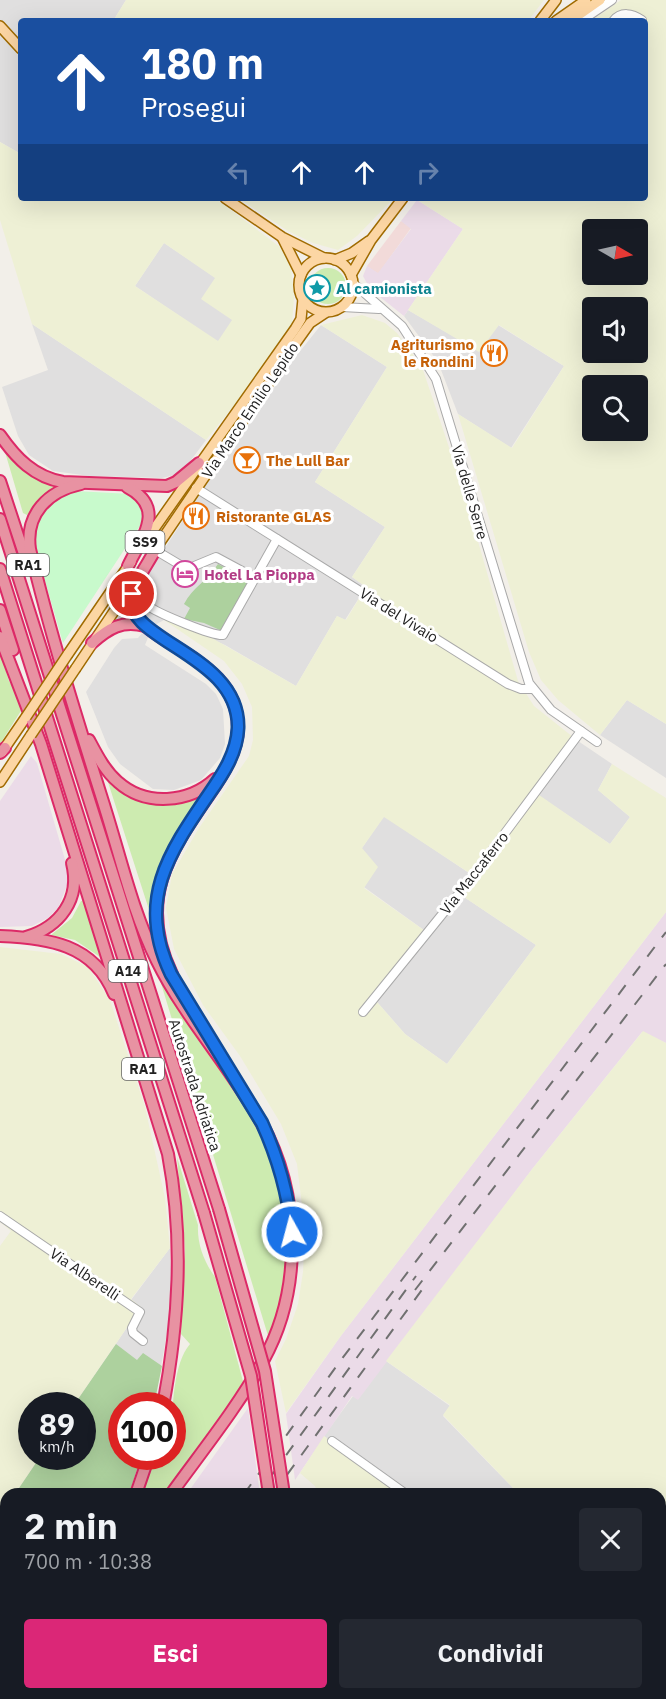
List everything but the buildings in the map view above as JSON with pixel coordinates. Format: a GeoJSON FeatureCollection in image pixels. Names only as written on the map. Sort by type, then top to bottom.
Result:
{"type":"FeatureCollection","features":[{"type":"Feature","properties":{"kind":"highway"},"geometry":{"type":"LineString","coordinates":[[0,435],[20,460],[39,474],[55,480],[81,484],[172,485],[199,463]]}},
{"type":"Feature","properties":{"kind":"highway","name":"RA1"},"geometry":{"type":"LineString","coordinates":[[0,481],[145,935],[175,992],[262,1123],[286,1188],[292,1232],[288,1287],[282,1314],[263,1360],[175,1488]]}},
{"type":"Feature","properties":{"kind":"highway"},"geometry":{"type":"LineString","coordinates":[[55,649],[30,549],[29,534],[33,518],[49,496],[64,488],[81,484]]}},
{"type":"Feature","properties":{"kind":"highway"},"geometry":{"type":"LineString","coordinates":[[124,486],[145,501],[150,515],[148,527],[128,566]]}},
{"type":"Feature","properties":{"kind":"highway","name":"Autostrada Adriatica"},"geometry":{"type":"LineString","coordinates":[[0,519],[219,1209],[265,1371],[283,1488]]}},
{"type":"Feature","properties":{"kind":"highway"},"geometry":{"type":"LineString","coordinates":[[155,550],[131,600],[135,614],[145,626],[202,664],[227,687],[236,710],[238,730],[235,748],[224,770],[170,853],[158,889],[156,908],[160,943],[168,966],[218,1055]]}},
{"type":"Feature","properties":{"kind":"highway","name":"Autostrada Adriatica"},"geometry":{"type":"LineString","coordinates":[[0,569],[204,1213],[251,1376],[268,1488]]}},
{"type":"Feature","properties":{"kind":"highway","name":"RA1"},"geometry":{"type":"LineString","coordinates":[[0,610],[168,1154],[178,1238],[177,1316],[165,1392]]}},
{"type":"Feature","properties":{"kind":"highway"},"geometry":{"type":"LineString","coordinates":[[92,643],[111,627],[120,624],[145,626]]}},
{"type":"Feature","properties":{"kind":"highway"},"geometry":{"type":"LineString","coordinates":[[0,637],[26,700]]}},
{"type":"Feature","properties":{"kind":"highway"},"geometry":{"type":"LineString","coordinates":[[71,699],[104,767],[118,783],[130,791],[159,799],[175,799],[201,790],[224,770]]}},
{"type":"Feature","properties":{"kind":"highway"},"geometry":{"type":"LineString","coordinates":[[26,937],[46,930],[57,920],[69,906],[75,885],[74,871],[43,752]]}},
{"type":"Feature","properties":{"kind":"highway"},"geometry":{"type":"LineString","coordinates":[[0,936],[26,937],[67,945],[94,964],[110,984],[141,1061]]}},
{"type":"Feature","properties":{"kind":"highway"},"geometry":{"type":"LineString","coordinates":[[138,1488],[144,1470]]}},
{"type":"Feature","properties":{"kind":"main road"},"geometry":{"type":"LineString","coordinates":[[542,18],[555,0]]}},
{"type":"Feature","properties":{"kind":"main road"},"geometry":{"type":"LineString","coordinates":[[560,18],[586,0]]}},
{"type":"Feature","properties":{"kind":"main road"},"geometry":{"type":"LineString","coordinates":[[574,18],[600,0]]}},
{"type":"Feature","properties":{"kind":"main road"},"geometry":{"type":"LineString","coordinates":[[0,26],[18,47]]}},
{"type":"Feature","properties":{"kind":"main road"},"geometry":{"type":"LineString","coordinates":[[229,201],[282,237],[324,258],[342,263],[352,279]]}},
{"type":"Feature","properties":{"kind":"main road"},"geometry":{"type":"LineString","coordinates":[[342,307],[351,297],[352,279],[371,240],[402,201]]}},
{"type":"Feature","properties":{"kind":"main road"},"geometry":{"type":"LineString","coordinates":[[282,237],[302,274],[310,263],[324,258]]}},
{"type":"Feature","properties":{"kind":"main road"},"geometry":{"type":"LineString","coordinates":[[335,260],[352,253],[371,240]]}},
{"type":"Feature","properties":{"kind":"main road","name":"SS9"},"geometry":{"type":"LineString","coordinates":[[302,274],[299,282],[303,298]]}},
{"type":"Feature","properties":{"kind":"main road"},"geometry":{"type":"LineString","coordinates":[[303,298],[312,309],[326,312]]}},
{"type":"Feature","properties":{"kind":"main road","name":"Via Marco Emilio Lepido"},"geometry":{"type":"LineString","coordinates":[[2,752],[199,463],[257,385],[301,319],[303,298]]}},
{"type":"Feature","properties":{"kind":"main road","name":"SS9"},"geometry":{"type":"LineString","coordinates":[[326,312],[342,307]]}},
{"type":"Feature","properties":{"kind":"main road","name":"Via Marco Emilio Lepido"},"geometry":{"type":"LineString","coordinates":[[0,782],[196,488],[310,323],[326,312]]}},
{"type":"Feature","properties":{"kind":"street"},"geometry":{"type":"LineString","coordinates":[[585,18],[612,0]]}},
{"type":"Feature","properties":{"kind":"street"},"geometry":{"type":"LineString","coordinates":[[617,18],[622,14],[637,18]]}},
{"type":"Feature","properties":{"kind":"street","name":"Via delle Serre"},"geometry":{"type":"LineString","coordinates":[[352,279],[407,333],[435,379],[519,660],[532,689]]}},
{"type":"Feature","properties":{"kind":"street"},"geometry":{"type":"LineString","coordinates":[[342,307],[381,309]]}},
{"type":"Feature","properties":{"kind":"street","name":"Via del Vivaio"},"geometry":{"type":"LineString","coordinates":[[196,488],[508,684],[520,689],[532,689]]}},
{"type":"Feature","properties":{"kind":"street"},"geometry":{"type":"LineString","coordinates":[[150,607],[161,615],[212,634],[223,635],[277,539]]}},
{"type":"Feature","properties":{"kind":"street"},"geometry":{"type":"LineString","coordinates":[[155,550],[187,569],[216,557],[255,578]]}},
{"type":"Feature","properties":{"kind":"street"},"geometry":{"type":"LineString","coordinates":[[532,689],[551,710],[597,742]]}},
{"type":"Feature","properties":{"kind":"street","name":"Via Maccaferro"},"geometry":{"type":"LineString","coordinates":[[363,1012],[470,880],[581,731]]}},
{"type":"Feature","properties":{"kind":"street","name":"Via Alberelli"},"geometry":{"type":"LineString","coordinates":[[0,1216],[140,1311],[132,1328],[133,1333],[143,1341]]}},
{"type":"Feature","properties":{"kind":"street"},"geometry":{"type":"LineString","coordinates":[[332,1441],[398,1488]]}},
{"type":"Feature","properties":{"kind":"shaded area"},"geometry":{"type":"Polygon","coordinates":[[[0,0],[126,0],[115,18],[18,18],[18,152],[0,142],[0,0]]]}},
{"type":"Feature","properties":{"kind":"shaded area"},"geometry":{"type":"Polygon","coordinates":[[[126,0],[544,0],[530,18],[115,18],[126,0]]]}},
{"type":"Feature","properties":{"kind":"shaded area"},"geometry":{"type":"Polygon","coordinates":[[[621,0],[666,0],[666,724],[627,700],[600,735],[558,700],[541,680],[529,652],[458,414],[512,448],[564,366],[499,325],[479,352],[408,310],[463,229],[419,201],[648,201],[648,18],[595,18],[621,0]]]}},
{"type":"Feature","properties":{"kind":"shaded area"},"geometry":{"type":"Polygon","coordinates":[[[0,142],[18,152],[18,201],[219,201],[280,247],[291,268],[294,298],[292,324],[244,393],[206,440],[32,324],[0,220],[0,142]],[[164,243],[135,286],[218,341],[232,320],[201,299],[215,278],[164,243]]]}},
{"type":"Feature","properties":{"kind":"shaded area"},"geometry":{"type":"Polygon","coordinates":[[[243,201],[391,201],[357,236],[338,250],[313,243],[288,231],[243,201]]]}},
{"type":"Feature","properties":{"kind":"shaded area"},"geometry":{"type":"Polygon","coordinates":[[[419,201],[463,229],[404,316],[370,289],[363,276],[367,266],[378,273],[411,229],[401,221],[419,201]]]}},
{"type":"Feature","properties":{"kind":"shaded area"},"geometry":{"type":"Polygon","coordinates":[[[401,221],[411,228],[378,274],[367,266],[401,221]]]}},
{"type":"Feature","properties":{"kind":"shaded area"},"geometry":{"type":"Polygon","coordinates":[[[164,243],[216,278],[233,320],[218,342],[135,286],[164,243]]]}},
{"type":"Feature","properties":{"kind":"shaded area"},"geometry":{"type":"Polygon","coordinates":[[[408,310],[479,351],[498,325],[564,366],[511,448],[458,414],[438,362],[404,316],[408,310]]]}},
{"type":"Feature","properties":{"kind":"shaded area"},"geometry":{"type":"Polygon","coordinates":[[[362,315],[385,323],[397,333],[422,367],[463,489],[518,681],[534,706],[578,741],[539,795],[610,844],[630,817],[598,790],[612,764],[666,798],[666,912],[340,1337],[286,1413],[275,1361],[286,1339],[298,1304],[303,1272],[305,1231],[297,1164],[281,1124],[240,1056],[203,1005],[174,949],[166,908],[172,874],[199,828],[249,756],[253,740],[252,707],[242,684],[224,661],[164,620],[198,630],[296,686],[337,616],[346,620],[366,587],[352,577],[385,527],[315,482],[387,367],[321,325],[362,315]],[[384,817],[362,848],[378,867],[364,888],[428,933],[377,1002],[405,1034],[447,1064],[536,945],[461,895],[474,876],[384,817]]]}},
{"type":"Feature","properties":{"kind":"shaded area"},"geometry":{"type":"Polygon","coordinates":[[[32,324],[206,440],[185,468],[175,475],[162,478],[90,476],[53,471],[29,455],[18,436],[2,387],[48,370],[32,324]]]}},
{"type":"Feature","properties":{"kind":"shaded area"},"geometry":{"type":"Polygon","coordinates":[[[321,325],[387,367],[315,482],[385,527],[352,577],[366,587],[345,620],[337,616],[296,686],[225,645],[164,620],[153,626],[141,614],[137,601],[142,583],[208,482],[297,355],[321,325]]]}},
{"type":"Feature","properties":{"kind":"shaded area"},"geometry":{"type":"Polygon","coordinates":[[[144,631],[149,635],[145,645],[206,684],[216,694],[223,709],[225,744],[220,758],[201,780],[174,790],[153,789],[120,764],[108,747],[86,692],[122,639],[138,638],[144,631]]]}},
{"type":"Feature","properties":{"kind":"shaded area"},"geometry":{"type":"Polygon","coordinates":[[[627,700],[666,724],[666,778],[600,735],[627,700]]]}},
{"type":"Feature","properties":{"kind":"shaded area"},"geometry":{"type":"Polygon","coordinates":[[[578,741],[612,764],[598,790],[630,817],[610,844],[538,795],[578,741]]]}},
{"type":"Feature","properties":{"kind":"shaded area"},"geometry":{"type":"Polygon","coordinates":[[[31,756],[37,763],[68,870],[68,883],[58,908],[48,918],[32,926],[0,927],[0,801],[31,756]]]}},
{"type":"Feature","properties":{"kind":"shaded area"},"geometry":{"type":"Polygon","coordinates":[[[384,816],[475,877],[461,895],[536,945],[447,1064],[405,1034],[377,1002],[428,933],[364,887],[362,848],[384,816]]]}},
{"type":"Feature","properties":{"kind":"shaded area"},"geometry":{"type":"Polygon","coordinates":[[[666,912],[666,1043],[642,1032],[533,1168],[358,1400],[352,1396],[295,1480],[286,1414],[340,1337],[666,912]]]}},
{"type":"Feature","properties":{"kind":"shaded area"},"geometry":{"type":"Polygon","coordinates":[[[0,947],[61,954],[88,967],[110,1000],[145,1107],[165,1198],[170,1248],[131,1299],[141,1307],[83,1392],[18,1392],[18,1470],[31,1470],[19,1488],[0,1488],[0,1246],[11,1231],[0,1222],[0,947]]]}},
{"type":"Feature","properties":{"kind":"shaded area"},"geometry":{"type":"Polygon","coordinates":[[[643,1031],[666,1043],[666,1488],[513,1488],[443,1415],[450,1405],[386,1361],[533,1168],[643,1031]]]}},
{"type":"Feature","properties":{"kind":"shaded area"},"geometry":{"type":"Polygon","coordinates":[[[170,1248],[172,1288],[169,1322],[156,1392],[108,1392],[108,1470],[137,1470],[131,1488],[19,1488],[31,1470],[96,1470],[96,1392],[83,1392],[141,1307],[131,1300],[170,1248]]]}},
{"type":"Feature","properties":{"kind":"shaded area"},"geometry":{"type":"Polygon","coordinates":[[[386,1361],[450,1406],[443,1416],[513,1488],[392,1488],[324,1436],[353,1396],[358,1399],[386,1361]]]}},
{"type":"Feature","properties":{"kind":"shaded area"},"geometry":{"type":"Polygon","coordinates":[[[248,1408],[259,1488],[191,1488],[248,1408]]]}},
{"type":"Feature","properties":{"kind":"shaded area"},"geometry":{"type":"Polygon","coordinates":[[[324,1436],[392,1488],[316,1488],[300,1473],[324,1436]]]}},
{"type":"Feature","properties":{"kind":"green space"},"geometry":{"type":"Polygon","coordinates":[[[328,268],[341,273],[346,286],[341,299],[328,304],[315,299],[310,286],[315,273],[328,268]]]}},
{"type":"Feature","properties":{"kind":"green space"},"geometry":{"type":"Polygon","coordinates":[[[5,452],[31,472],[61,485],[44,495],[27,515],[23,513],[5,452]]]}},
{"type":"Feature","properties":{"kind":"green space"},"geometry":{"type":"Polygon","coordinates":[[[75,491],[131,494],[141,505],[143,521],[63,643],[35,546],[35,536],[45,511],[58,499],[75,491]]]}},
{"type":"Feature","properties":{"kind":"green space"},"geometry":{"type":"Polygon","coordinates":[[[218,564],[250,581],[222,631],[204,623],[184,619],[190,608],[184,604],[218,564]]]}},
{"type":"Feature","properties":{"kind":"green space"},"geometry":{"type":"Polygon","coordinates":[[[0,653],[9,681],[24,706],[0,744],[0,653]]]}},
{"type":"Feature","properties":{"kind":"green space"},"geometry":{"type":"Polygon","coordinates":[[[106,776],[152,802],[176,804],[204,795],[176,839],[162,867],[157,882],[152,919],[106,776]]]}},
{"type":"Feature","properties":{"kind":"green space"},"geometry":{"type":"Polygon","coordinates":[[[81,901],[84,901],[100,957],[75,940],[51,935],[72,918],[81,901]]]}},
{"type":"Feature","properties":{"kind":"green space"},"geometry":{"type":"Polygon","coordinates":[[[162,979],[233,1086],[254,1123],[271,1161],[283,1201],[288,1243],[285,1287],[269,1339],[160,980],[162,979]]]}},
{"type":"Feature","properties":{"kind":"green space"},"geometry":{"type":"Polygon","coordinates":[[[177,1157],[198,1225],[200,1246],[215,1277],[244,1385],[186,1466],[186,1392],[175,1392],[183,1354],[190,1344],[181,1334],[185,1250],[177,1157]]]}},
{"type":"Feature","properties":{"kind":"green space"},"geometry":{"type":"Polygon","coordinates":[[[116,1344],[137,1360],[143,1353],[162,1366],[157,1392],[108,1392],[108,1470],[137,1470],[131,1488],[19,1488],[31,1470],[96,1470],[96,1392],[83,1392],[116,1344]]]}},
{"type":"Feature","properties":{"kind":"green space"},"geometry":{"type":"Polygon","coordinates":[[[151,1470],[183,1470],[170,1488],[144,1488],[151,1470]]]}},
{"type":"Feature","properties":{"kind":"railway"},"geometry":{"type":"LineString","coordinates":[[248,1488],[338,1364],[666,932]]}},
{"type":"Feature","properties":{"kind":"railway"},"geometry":{"type":"LineString","coordinates":[[415,1290],[666,964]]}},
{"type":"Feature","properties":{"kind":"railway"},"geometry":{"type":"LineString","coordinates":[[262,1488],[416,1276]]}},
{"type":"Feature","properties":{"kind":"railway"},"geometry":{"type":"LineString","coordinates":[[277,1488],[424,1287]]}},
{"type":"Feature","properties":{"kind":"place","name":"Al camionista"},"geometry":{"type":"Point","coordinates":[317,288]}},
{"type":"Feature","properties":{"kind":"place","name":"Agriturismo le Rondini"},"geometry":{"type":"Point","coordinates":[494,353]}},
{"type":"Feature","properties":{"kind":"place","name":"The Lull Bar"},"geometry":{"type":"Point","coordinates":[247,460]}},
{"type":"Feature","properties":{"kind":"place","name":"Ristorante GLAS"},"geometry":{"type":"Point","coordinates":[196,516]}},
{"type":"Feature","properties":{"kind":"place","name":"Hotel La Pioppa"},"geometry":{"type":"Point","coordinates":[185,574]}},
{"type":"Feature","properties":{"kind":"route"},"geometry":{"type":"LineString","coordinates":[[132,594],[132,608],[141,623],[213,672],[227,687],[236,710],[238,730],[235,748],[216,785],[170,853],[158,889],[157,920],[160,943],[171,974],[218,1055],[262,1123],[272,1145],[286,1188],[292,1232]]}}]}
